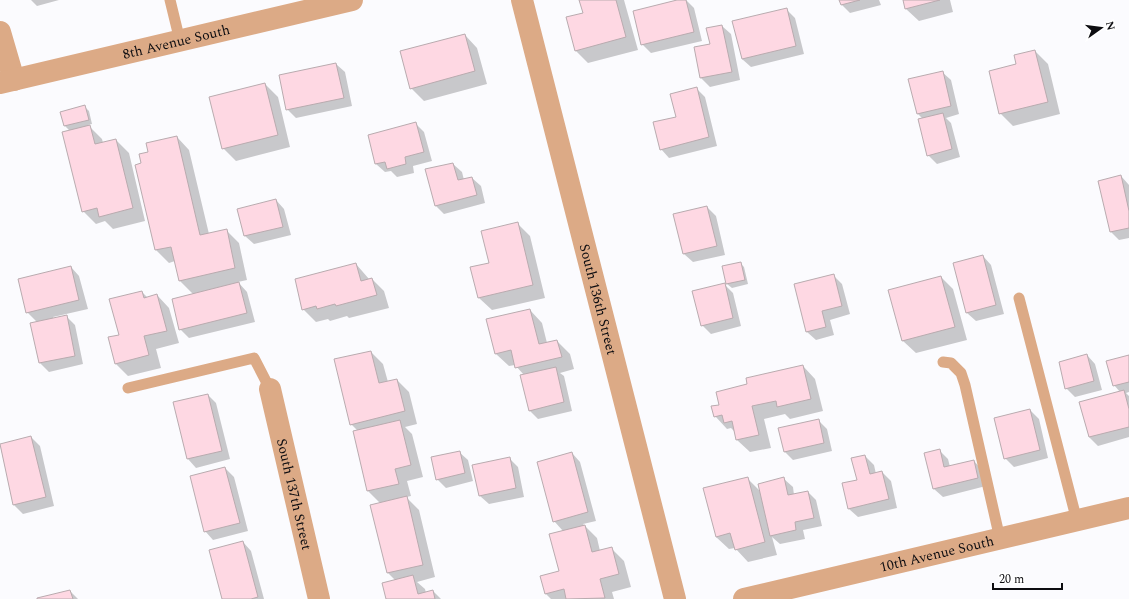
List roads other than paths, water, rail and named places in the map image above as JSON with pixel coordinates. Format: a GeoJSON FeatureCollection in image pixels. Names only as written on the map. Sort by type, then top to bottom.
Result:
{"type":"FeatureCollection","features":[{"type":"Feature","properties":{"kind":"street","name":"8th Avenue South"},"geometry":{"type":"LineString","coordinates":[[7,82],[352,0]]}},
{"type":"Feature","properties":{"kind":"street","name":"South 136th Street"},"geometry":{"type":"LineString","coordinates":[[522,0],[675,599]]}},
{"type":"Feature","properties":{"kind":"street"},"geometry":{"type":"LineString","coordinates":[[0,32],[7,82]]}},
{"type":"Feature","properties":{"kind":"street","name":"South 137th Street"},"geometry":{"type":"LineString","coordinates":[[270,389],[318,599]]}},
{"type":"Feature","properties":{"kind":"street","name":"10th Avenue South"},"geometry":{"type":"LineString","coordinates":[[744,599],[1129,508]]}},
{"type":"Feature","properties":{"kind":"lane"},"geometry":{"type":"LineString","coordinates":[[170,0],[180,41]]}},
{"type":"Feature","properties":{"kind":"lane"},"geometry":{"type":"LineString","coordinates":[[1019,298],[1077,521]]}},
{"type":"Feature","properties":{"kind":"lane"},"geometry":{"type":"LineString","coordinates":[[128,388],[254,358],[270,389]]}},
{"type":"Feature","properties":{"kind":"lane"},"geometry":{"type":"LineString","coordinates":[[943,362],[952,363],[961,373],[965,385],[1000,539]]}}]}
